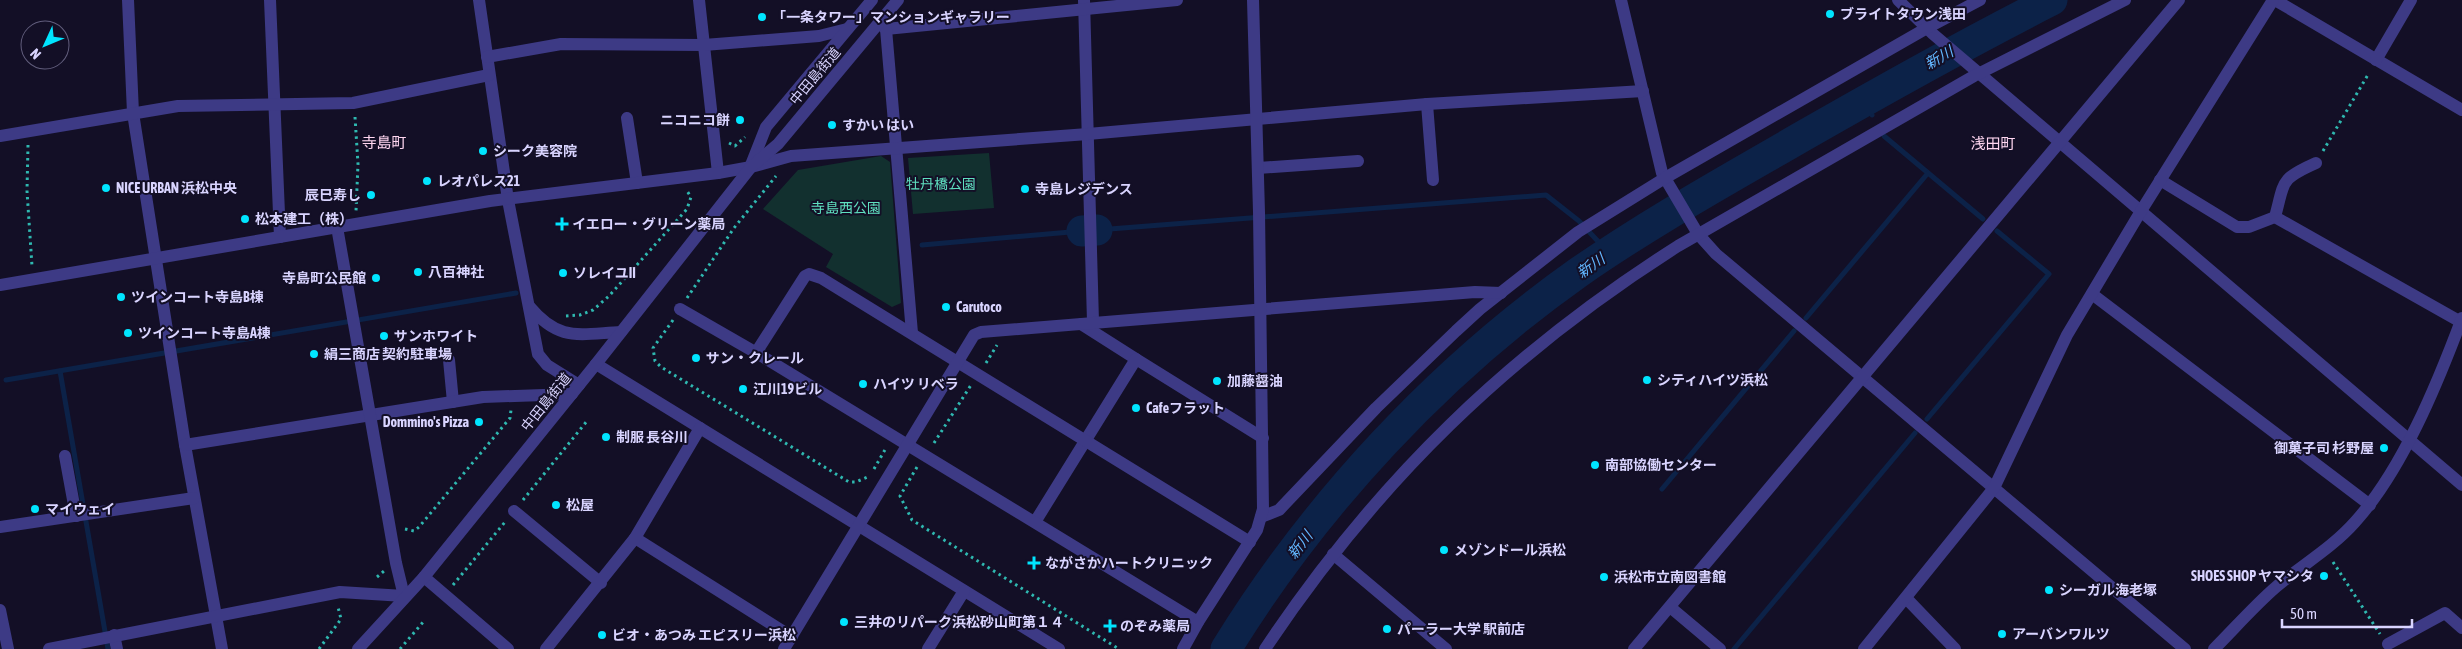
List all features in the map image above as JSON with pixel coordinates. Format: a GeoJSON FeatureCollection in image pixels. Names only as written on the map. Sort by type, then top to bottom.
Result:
{"type":"FeatureCollection","features":[{"type":"Feature","properties":{"kind":"street"},"geometry":{"type":"LineString","coordinates":[[128,0],[132,113],[168,344],[222,649]]}},
{"type":"Feature","properties":{"kind":"street"},"geometry":{"type":"LineString","coordinates":[[270,0],[280,237]]}},
{"type":"Feature","properties":{"kind":"street"},"geometry":{"type":"LineString","coordinates":[[479,0],[508,200],[538,354],[547,365],[576,389]]}},
{"type":"Feature","properties":{"kind":"street"},"geometry":{"type":"LineString","coordinates":[[699,0],[718,173]]}},
{"type":"Feature","properties":{"kind":"street","name":"中田島街道"},"geometry":{"type":"LineString","coordinates":[[750,167],[766,127],[872,0]]}},
{"type":"Feature","properties":{"kind":"street","name":"中田島街道"},"geometry":{"type":"LineString","coordinates":[[358,649],[404,596],[424,577],[596,364],[750,167],[778,144],[883,27],[898,0]]}},
{"type":"Feature","properties":{"kind":"street"},"geometry":{"type":"LineString","coordinates":[[912,334],[897,148],[883,27],[1084,4],[1177,0]]}},
{"type":"Feature","properties":{"kind":"street"},"geometry":{"type":"LineString","coordinates":[[1183,649],[1198,622],[1250,542],[1263,509],[1259,218],[1253,0]]}},
{"type":"Feature","properties":{"kind":"street"},"geometry":{"type":"LineString","coordinates":[[1621,0],[1667,181],[1697,231],[1716,254],[2185,649]]}},
{"type":"Feature","properties":{"kind":"street"},"geometry":{"type":"LineString","coordinates":[[1898,0],[1976,71],[2462,485]]}},
{"type":"Feature","properties":{"kind":"street"},"geometry":{"type":"LineString","coordinates":[[1261,517],[1278,510],[1376,408],[1456,331],[1590,223],[1930,31],[1980,0]]}},
{"type":"Feature","properties":{"kind":"street"},"geometry":{"type":"LineString","coordinates":[[1265,649],[1333,554],[1412,461],[1446,426],[1512,366],[1597,300],[1697,231],[1976,71],[2125,0]]}},
{"type":"Feature","properties":{"kind":"street"},"geometry":{"type":"LineString","coordinates":[[1634,649],[2179,0]]}},
{"type":"Feature","properties":{"kind":"street"},"geometry":{"type":"LineString","coordinates":[[1864,649],[1994,488],[2067,335],[2160,180],[2274,0],[2462,110]]}},
{"type":"Feature","properties":{"kind":"street"},"geometry":{"type":"LineString","coordinates":[[2376,60],[2411,0]]}},
{"type":"Feature","properties":{"kind":"street"},"geometry":{"type":"LineString","coordinates":[[1084,4],[1090,222],[1087,323]]}},
{"type":"Feature","properties":{"kind":"street"},"geometry":{"type":"LineString","coordinates":[[486,58],[561,44],[704,45],[818,36],[847,28]]}},
{"type":"Feature","properties":{"kind":"street"},"geometry":{"type":"LineString","coordinates":[[0,136],[178,106],[274,103],[353,104],[489,75]]}},
{"type":"Feature","properties":{"kind":"street"},"geometry":{"type":"LineString","coordinates":[[0,285],[337,227],[508,200],[718,173],[791,156],[1088,134],[1427,104],[1643,91]]}},
{"type":"Feature","properties":{"kind":"street"},"geometry":{"type":"LineString","coordinates":[[1427,104],[1433,180]]}},
{"type":"Feature","properties":{"kind":"street"},"geometry":{"type":"LineString","coordinates":[[626,118],[637,183]]}},
{"type":"Feature","properties":{"kind":"street"},"geometry":{"type":"LineString","coordinates":[[1258,168],[1358,161]]}},
{"type":"Feature","properties":{"kind":"street"},"geometry":{"type":"LineString","coordinates":[[2275,217],[2286,180],[2291,175],[2316,163]]}},
{"type":"Feature","properties":{"kind":"street"},"geometry":{"type":"LineString","coordinates":[[2160,180],[2237,227],[2249,227],[2275,217]]}},
{"type":"Feature","properties":{"kind":"street"},"geometry":{"type":"LineString","coordinates":[[2214,649],[2275,588],[2353,525],[2370,505],[2388,479],[2437,383],[2461,320],[2275,217]]}},
{"type":"Feature","properties":{"kind":"street"},"geometry":{"type":"LineString","coordinates":[[49,649],[340,592],[404,596],[396,563],[337,227]]}},
{"type":"Feature","properties":{"kind":"street"},"geometry":{"type":"LineString","coordinates":[[760,355],[759,348],[805,276],[809,274],[821,278],[1250,542]]}},
{"type":"Feature","properties":{"kind":"street"},"geometry":{"type":"LineString","coordinates":[[784,649],[974,335],[981,332],[1259,309],[1475,292],[1501,293]]}},
{"type":"Feature","properties":{"kind":"street"},"geometry":{"type":"LineString","coordinates":[[2092,294],[2370,505]]}},
{"type":"Feature","properties":{"kind":"street"},"geometry":{"type":"LineString","coordinates":[[527,304],[538,317],[557,332],[569,334],[621,332]]}},
{"type":"Feature","properties":{"kind":"street"},"geometry":{"type":"LineString","coordinates":[[680,309],[760,355],[1198,622]]}},
{"type":"Feature","properties":{"kind":"street"},"geometry":{"type":"LineString","coordinates":[[1087,323],[1136,359],[1263,438]]}},
{"type":"Feature","properties":{"kind":"street"},"geometry":{"type":"LineString","coordinates":[[1035,522],[1136,359]]}},
{"type":"Feature","properties":{"kind":"street"},"geometry":{"type":"LineString","coordinates":[[449,360],[453,402]]}},
{"type":"Feature","properties":{"kind":"street"},"geometry":{"type":"LineString","coordinates":[[596,364],[1059,649]]}},
{"type":"Feature","properties":{"kind":"street"},"geometry":{"type":"LineString","coordinates":[[185,445],[370,417],[483,397],[576,389]]}},
{"type":"Feature","properties":{"kind":"street"},"geometry":{"type":"LineString","coordinates":[[546,649],[601,583],[634,538],[700,428]]}},
{"type":"Feature","properties":{"kind":"street"},"geometry":{"type":"LineString","coordinates":[[65,456],[76,516]]}},
{"type":"Feature","properties":{"kind":"street"},"geometry":{"type":"LineString","coordinates":[[0,527],[194,498]]}},
{"type":"Feature","properties":{"kind":"street"},"geometry":{"type":"LineString","coordinates":[[514,511],[601,583]]}},
{"type":"Feature","properties":{"kind":"street"},"geometry":{"type":"LineString","coordinates":[[634,538],[792,637]]}},
{"type":"Feature","properties":{"kind":"street"},"geometry":{"type":"LineString","coordinates":[[1333,554],[1446,649]]}},
{"type":"Feature","properties":{"kind":"street"},"geometry":{"type":"LineString","coordinates":[[424,577],[508,649]]}},
{"type":"Feature","properties":{"kind":"street"},"geometry":{"type":"LineString","coordinates":[[928,649],[964,591]]}},
{"type":"Feature","properties":{"kind":"street"},"geometry":{"type":"LineString","coordinates":[[1906,598],[1955,649]]}},
{"type":"Feature","properties":{"kind":"street"},"geometry":{"type":"LineString","coordinates":[[1670,607],[1720,649]]}},
{"type":"Feature","properties":{"kind":"street"},"geometry":{"type":"LineString","coordinates":[[0,610],[8,649]]}},
{"type":"Feature","properties":{"kind":"street"},"geometry":{"type":"LineString","coordinates":[[2388,644],[2445,613],[2462,628]]}},
{"type":"Feature","properties":{"kind":"street"},"geometry":{"type":"LineString","coordinates":[[114,636],[117,649]]}},
{"type":"Feature","properties":{"kind":"path"},"geometry":{"type":"LineString","coordinates":[[2316,163],[2376,60]]}},
{"type":"Feature","properties":{"kind":"path"},"geometry":{"type":"LineString","coordinates":[[353,104],[358,164],[355,224]]}},
{"type":"Feature","properties":{"kind":"path"},"geometry":{"type":"LineString","coordinates":[[27,132],[27,191],[34,279]]}},
{"type":"Feature","properties":{"kind":"path"},"geometry":{"type":"LineString","coordinates":[[563,317],[580,315],[593,310],[609,296],[687,209],[691,197],[682,186]]}},
{"type":"Feature","properties":{"kind":"path"},"geometry":{"type":"LineString","coordinates":[[985,364],[999,342]]}},
{"type":"Feature","properties":{"kind":"path"},"geometry":{"type":"LineString","coordinates":[[934,443],[971,384]]}},
{"type":"Feature","properties":{"kind":"path"},"geometry":{"type":"LineString","coordinates":[[399,528],[414,531],[419,527],[510,418],[511,411],[508,406]]}},
{"type":"Feature","properties":{"kind":"path"},"geometry":{"type":"LineString","coordinates":[[919,465],[900,496],[912,520],[1119,649]]}},
{"type":"Feature","properties":{"kind":"path"},"geometry":{"type":"LineString","coordinates":[[2324,550],[2388,644]]}},
{"type":"Feature","properties":{"kind":"path"},"geometry":{"type":"LineString","coordinates":[[320,649],[341,619],[337,604]]}},
{"type":"Feature","properties":{"kind":"path"},"geometry":{"type":"LineString","coordinates":[[400,649],[424,621]]}},
{"type":"Feature","properties":{"kind":"green space","name":"牡丹橋公園"},"geometry":{"type":"Polygon","coordinates":[[[989,153],[994,208],[913,214],[908,158],[989,153]]]}},
{"type":"Feature","properties":{"kind":"green space","name":"寺島西公園"},"geometry":{"type":"Polygon","coordinates":[[[881,156],[890,162],[901,303],[892,307],[826,267],[833,254],[763,209],[798,170],[881,156]]]}},
{"type":"Feature","properties":{"kind":"waterway","name":"新川"},"geometry":{"type":"LineString","coordinates":[[1226,649],[1261,595],[1299,542],[1340,492],[1430,396],[1477,352],[1527,311],[1579,272],[1689,202],[1895,84],[2052,0]]}},
{"type":"Feature","properties":{"kind":"waterway"},"geometry":{"type":"LineString","coordinates":[[1864,101],[1872,115]]}},
{"type":"Feature","properties":{"kind":"waterway"},"geometry":{"type":"LineString","coordinates":[[1884,136],[1983,219]]}},
{"type":"Feature","properties":{"kind":"waterway"},"geometry":{"type":"LineString","coordinates":[[1806,318],[1928,173]]}},
{"type":"Feature","properties":{"kind":"waterway"},"geometry":{"type":"LineString","coordinates":[[1097,230],[1546,195],[1579,221],[1608,252]]}},
{"type":"Feature","properties":{"kind":"waterway"},"geometry":{"type":"LineString","coordinates":[[1082,231],[1097,230]]}},
{"type":"Feature","properties":{"kind":"waterway"},"geometry":{"type":"LineString","coordinates":[[922,245],[1082,231]]}},
{"type":"Feature","properties":{"kind":"waterway"},"geometry":{"type":"LineString","coordinates":[[1927,419],[2049,274],[1997,231]]}},
{"type":"Feature","properties":{"kind":"waterway"},"geometry":{"type":"LineString","coordinates":[[6,380],[516,293]]}},
{"type":"Feature","properties":{"kind":"waterway"},"geometry":{"type":"LineString","coordinates":[[1662,489],[1794,331]]}},
{"type":"Feature","properties":{"kind":"waterway"},"geometry":{"type":"LineString","coordinates":[[60,371],[108,649]]}},
{"type":"Feature","properties":{"kind":"waterway"},"geometry":{"type":"LineString","coordinates":[[1734,649],[1915,433]]}},
{"type":"Feature","properties":{"kind":"place","name":"ブライトタウン浅田"},"geometry":{"type":"Point","coordinates":[1830,14]}},
{"type":"Feature","properties":{"kind":"place","name":"「一条タワー」マンションギャラリー"},"geometry":{"type":"Point","coordinates":[762,17]}},
{"type":"Feature","properties":{"kind":"place","name":"ニコニコ餅"},"geometry":{"type":"Point","coordinates":[740,120]}},
{"type":"Feature","properties":{"kind":"place","name":"すかい はい"},"geometry":{"type":"Point","coordinates":[832,125]}},
{"type":"Feature","properties":{"kind":"place","name":"シーク美容院"},"geometry":{"type":"Point","coordinates":[483,151]}},
{"type":"Feature","properties":{"kind":"place","name":"レオパレス21"},"geometry":{"type":"Point","coordinates":[427,181]}},
{"type":"Feature","properties":{"kind":"place","name":"NICE URBAN 浜松中央"},"geometry":{"type":"Point","coordinates":[106,188]}},
{"type":"Feature","properties":{"kind":"place","name":"寺島レジデンス"},"geometry":{"type":"Point","coordinates":[1025,189]}},
{"type":"Feature","properties":{"kind":"place","name":"辰巳寿し"},"geometry":{"type":"Point","coordinates":[371,195]}},
{"type":"Feature","properties":{"kind":"place","name":"松本建工（株）"},"geometry":{"type":"Point","coordinates":[245,219]}},
{"type":"Feature","properties":{"kind":"place","name":"イエロー・グリーン薬局"},"geometry":{"type":"Point","coordinates":[562,224]}},
{"type":"Feature","properties":{"kind":"place","name":"八百神社"},"geometry":{"type":"Point","coordinates":[418,272]}},
{"type":"Feature","properties":{"kind":"place","name":"ソレイユII"},"geometry":{"type":"Point","coordinates":[563,273]}},
{"type":"Feature","properties":{"kind":"place","name":"寺島町公民館"},"geometry":{"type":"Point","coordinates":[376,278]}},
{"type":"Feature","properties":{"kind":"place","name":"ツインコート寺島B棟"},"geometry":{"type":"Point","coordinates":[121,297]}},
{"type":"Feature","properties":{"kind":"place","name":"Carutoco"},"geometry":{"type":"Point","coordinates":[946,307]}},
{"type":"Feature","properties":{"kind":"place","name":"ツインコート寺島A棟"},"geometry":{"type":"Point","coordinates":[128,333]}},
{"type":"Feature","properties":{"kind":"place","name":"サンホワイト"},"geometry":{"type":"Point","coordinates":[384,336]}},
{"type":"Feature","properties":{"kind":"place","name":"絹三商店 契約駐車場"},"geometry":{"type":"Point","coordinates":[314,354]}},
{"type":"Feature","properties":{"kind":"place","name":"サン・クレール"},"geometry":{"type":"Point","coordinates":[696,358]}},
{"type":"Feature","properties":{"kind":"place","name":"シティハイツ浜松"},"geometry":{"type":"Point","coordinates":[1647,380]}},
{"type":"Feature","properties":{"kind":"place","name":"加藤醤油"},"geometry":{"type":"Point","coordinates":[1217,381]}},
{"type":"Feature","properties":{"kind":"place","name":"ハイツ リベラ"},"geometry":{"type":"Point","coordinates":[863,384]}},
{"type":"Feature","properties":{"kind":"place","name":"江川19ビル"},"geometry":{"type":"Point","coordinates":[743,389]}},
{"type":"Feature","properties":{"kind":"place","name":"Cafeフラット"},"geometry":{"type":"Point","coordinates":[1136,408]}},
{"type":"Feature","properties":{"kind":"place","name":"Dommino's Pizza"},"geometry":{"type":"Point","coordinates":[479,422]}},
{"type":"Feature","properties":{"kind":"place","name":"制服 長谷川"},"geometry":{"type":"Point","coordinates":[606,437]}},
{"type":"Feature","properties":{"kind":"place","name":"御菓子司 杉野屋"},"geometry":{"type":"Point","coordinates":[2384,448]}},
{"type":"Feature","properties":{"kind":"place","name":"南部協働センター"},"geometry":{"type":"Point","coordinates":[1595,465]}},
{"type":"Feature","properties":{"kind":"place","name":"松屋"},"geometry":{"type":"Point","coordinates":[556,505]}},
{"type":"Feature","properties":{"kind":"place","name":"マイウェイ"},"geometry":{"type":"Point","coordinates":[35,509]}},
{"type":"Feature","properties":{"kind":"place","name":"メゾンドール浜松"},"geometry":{"type":"Point","coordinates":[1444,550]}},
{"type":"Feature","properties":{"kind":"place","name":"ながさかハートクリニック"},"geometry":{"type":"Point","coordinates":[1034,563]}},
{"type":"Feature","properties":{"kind":"place","name":"SHOES SHOP ヤマシタ"},"geometry":{"type":"Point","coordinates":[2324,576]}},
{"type":"Feature","properties":{"kind":"place","name":"浜松市立南図書館"},"geometry":{"type":"Point","coordinates":[1604,577]}},
{"type":"Feature","properties":{"kind":"place","name":"シーガル海老塚"},"geometry":{"type":"Point","coordinates":[2049,590]}},
{"type":"Feature","properties":{"kind":"place","name":"三井のリパーク浜松砂山町第１４"},"geometry":{"type":"Point","coordinates":[844,622]}},
{"type":"Feature","properties":{"kind":"place","name":"のぞみ薬局"},"geometry":{"type":"Point","coordinates":[1110,626]}},
{"type":"Feature","properties":{"kind":"place","name":"パーラー大学 駅前店"},"geometry":{"type":"Point","coordinates":[1387,629]}},
{"type":"Feature","properties":{"kind":"place","name":"アーバンワルツ"},"geometry":{"type":"Point","coordinates":[2002,634]}},
{"type":"Feature","properties":{"kind":"place","name":"ビオ・あつみ エピスリー浜松"},"geometry":{"type":"Point","coordinates":[602,635]}},
{"type":"Feature","properties":{"kind":"district","name":"寺島町"},"geometry":{"type":"Point","coordinates":[384,143]}},
{"type":"Feature","properties":{"kind":"district","name":"浅田町"},"geometry":{"type":"Point","coordinates":[1993,144]}}]}
